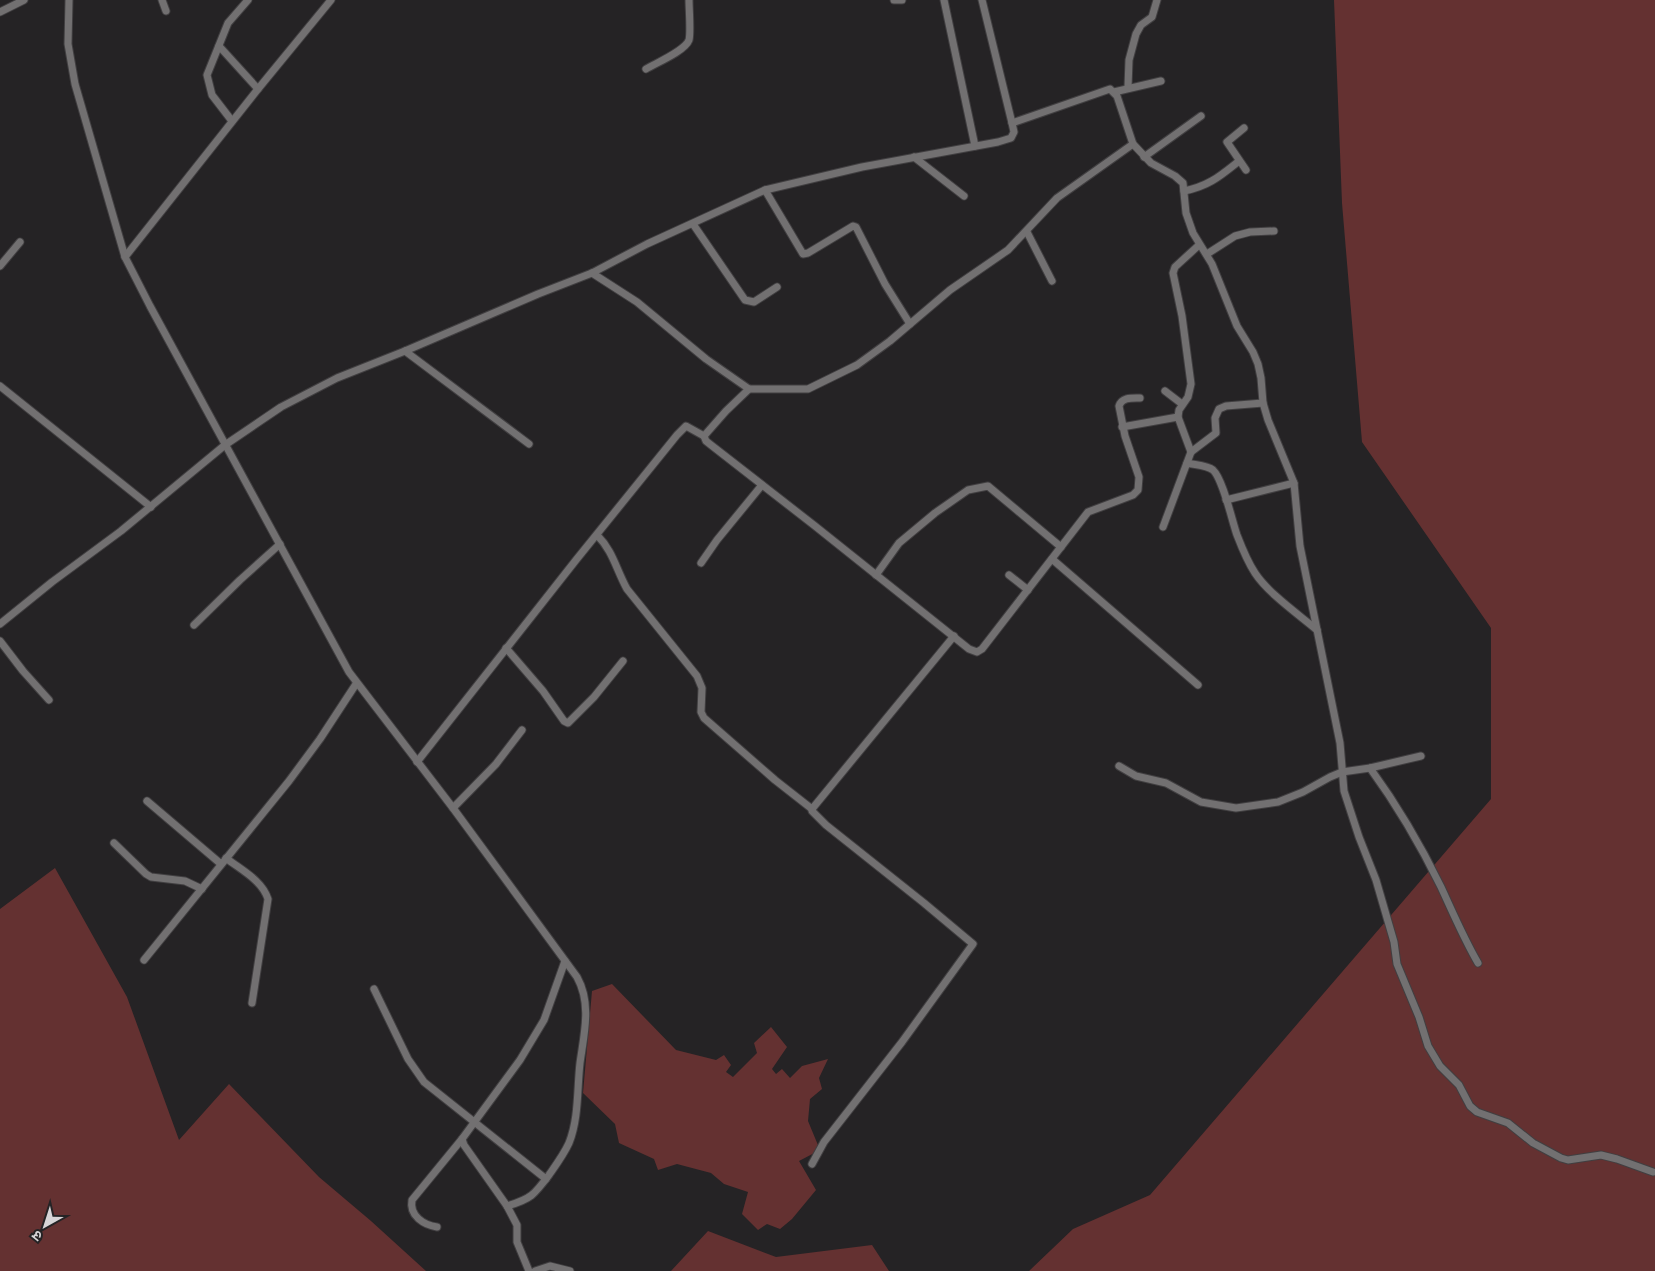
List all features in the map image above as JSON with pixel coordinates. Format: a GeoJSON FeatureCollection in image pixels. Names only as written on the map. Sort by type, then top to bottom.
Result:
{"type":"FeatureCollection","features":[{"type":"Feature","properties":{"kind":"street"},"geometry":{"type":"LineString","coordinates":[[0,12],[24,0]]}},
{"type":"Feature","properties":{"kind":"street"},"geometry":{"type":"LineString","coordinates":[[69,0],[68,44],[72,72],[113,218],[126,257],[225,445],[356,684],[453,808],[566,961],[582,987],[586,1017],[585,1038],[571,1138],[546,1179],[529,1199],[507,1206]]}},
{"type":"Feature","properties":{"kind":"street"},"geometry":{"type":"LineString","coordinates":[[162,0],[166,11]]}},
{"type":"Feature","properties":{"kind":"street"},"geometry":{"type":"LineString","coordinates":[[232,121],[212,95],[208,86],[207,75],[228,23],[248,0]]}},
{"type":"Feature","properties":{"kind":"street"},"geometry":{"type":"LineString","coordinates":[[126,257],[232,121],[331,0]]}},
{"type":"Feature","properties":{"kind":"street"},"geometry":{"type":"LineString","coordinates":[[646,69],[681,49],[688,42],[690,35],[689,0]]}},
{"type":"Feature","properties":{"kind":"street"},"geometry":{"type":"LineString","coordinates":[[894,0],[902,0]]}},
{"type":"Feature","properties":{"kind":"street"},"geometry":{"type":"LineString","coordinates":[[944,0],[975,146]]}},
{"type":"Feature","properties":{"kind":"street"},"geometry":{"type":"LineString","coordinates":[[0,624],[52,582],[100,547],[225,445],[255,424],[308,392],[337,378],[592,273],[646,244],[765,190],[862,167],[1011,138],[1014,132],[982,0]]}},
{"type":"Feature","properties":{"kind":"street"},"geometry":{"type":"LineString","coordinates":[[1128,87],[1129,60],[1136,34],[1140,26],[1152,16],[1155,1]]}},
{"type":"Feature","properties":{"kind":"street"},"geometry":{"type":"LineString","coordinates":[[218,46],[258,89]]}},
{"type":"Feature","properties":{"kind":"street"},"geometry":{"type":"LineString","coordinates":[[1012,123],[1106,90],[1114,92],[1128,87],[1161,81]]}},
{"type":"Feature","properties":{"kind":"street"},"geometry":{"type":"LineString","coordinates":[[1114,92],[1133,144],[1144,157],[1158,168],[1179,179],[1183,184],[1186,213],[1199,245],[1216,271],[1237,326],[1258,364],[1261,378],[1262,403],[1294,483],[1298,530],[1340,743],[1344,791],[1376,880],[1394,942],[1398,964],[1419,1017],[1428,1046],[1440,1066],[1459,1085],[1470,1106],[1478,1112],[1508,1123],[1533,1143],[1568,1160],[1601,1155],[1653,1172]]}},
{"type":"Feature","properties":{"kind":"street"},"geometry":{"type":"LineString","coordinates":[[1144,157],[1201,116]]}},
{"type":"Feature","properties":{"kind":"street"},"geometry":{"type":"LineString","coordinates":[[1244,128],[1227,142],[1246,170]]}},
{"type":"Feature","properties":{"kind":"street"},"geometry":{"type":"LineString","coordinates":[[592,273],[632,299],[706,359],[749,389],[808,389],[858,365],[890,341],[950,290],[997,259],[1027,232],[1057,198],[1133,144]]}},
{"type":"Feature","properties":{"kind":"street"},"geometry":{"type":"LineString","coordinates":[[914,157],[964,196]]}},
{"type":"Feature","properties":{"kind":"street"},"geometry":{"type":"LineString","coordinates":[[1184,191],[1200,188],[1239,161]]}},
{"type":"Feature","properties":{"kind":"street"},"geometry":{"type":"LineString","coordinates":[[765,190],[803,254],[808,253],[853,226],[856,227],[885,284],[910,324]]}},
{"type":"Feature","properties":{"kind":"street"},"geometry":{"type":"LineString","coordinates":[[693,224],[745,300],[754,302],[777,288]]}},
{"type":"Feature","properties":{"kind":"street"},"geometry":{"type":"LineString","coordinates":[[1206,254],[1235,236],[1250,232],[1274,231]]}},
{"type":"Feature","properties":{"kind":"street"},"geometry":{"type":"LineString","coordinates":[[1027,232],[1052,281]]}},
{"type":"Feature","properties":{"kind":"street"},"geometry":{"type":"LineString","coordinates":[[0,266],[20,242]]}},
{"type":"Feature","properties":{"kind":"street"},"geometry":{"type":"LineString","coordinates":[[1191,452],[1178,417],[1179,410],[1190,391],[1190,375],[1182,316],[1173,274],[1175,267],[1199,245]]}},
{"type":"Feature","properties":{"kind":"street"},"geometry":{"type":"LineString","coordinates":[[405,351],[529,444]]}},
{"type":"Feature","properties":{"kind":"street"},"geometry":{"type":"LineString","coordinates":[[0,386],[150,507]]}},
{"type":"Feature","properties":{"kind":"street"},"geometry":{"type":"LineString","coordinates":[[704,436],[732,404],[749,389]]}},
{"type":"Feature","properties":{"kind":"street"},"geometry":{"type":"LineString","coordinates":[[1165,391],[1182,404]]}},
{"type":"Feature","properties":{"kind":"street"},"geometry":{"type":"LineString","coordinates":[[417,762],[506,648],[684,428],[690,428],[704,436],[706,441],[954,636],[969,650],[977,652],[982,649],[1088,512],[1133,495],[1138,490],[1139,477],[1122,427],[1120,403],[1128,398],[1140,398]]}},
{"type":"Feature","properties":{"kind":"street"},"geometry":{"type":"LineString","coordinates":[[1163,527],[1191,452],[1216,433],[1215,418],[1219,409],[1226,406],[1262,403]]}},
{"type":"Feature","properties":{"kind":"street"},"geometry":{"type":"LineString","coordinates":[[1122,427],[1178,417]]}},
{"type":"Feature","properties":{"kind":"street"},"geometry":{"type":"LineString","coordinates":[[1187,463],[1214,471],[1246,557],[1255,574],[1266,587],[1317,630]]}},
{"type":"Feature","properties":{"kind":"street"},"geometry":{"type":"LineString","coordinates":[[1226,500],[1294,483]]}},
{"type":"Feature","properties":{"kind":"street"},"geometry":{"type":"LineString","coordinates":[[701,563],[717,540],[762,485]]}},
{"type":"Feature","properties":{"kind":"street"},"geometry":{"type":"LineString","coordinates":[[876,575],[900,543],[935,513],[968,490],[988,486],[1061,547]]}},
{"type":"Feature","properties":{"kind":"street"},"geometry":{"type":"LineString","coordinates":[[597,535],[610,551],[618,574],[627,589],[696,676],[702,688],[701,712],[704,718],[775,780],[812,809],[812,812],[826,825],[973,944],[902,1042],[824,1142],[812,1164]]}},
{"type":"Feature","properties":{"kind":"street"},"geometry":{"type":"LineString","coordinates":[[194,625],[280,544]]}},
{"type":"Feature","properties":{"kind":"street"},"geometry":{"type":"LineString","coordinates":[[1052,560],[1198,685]]}},
{"type":"Feature","properties":{"kind":"street"},"geometry":{"type":"LineString","coordinates":[[1009,575],[1028,590]]}},
{"type":"Feature","properties":{"kind":"street"},"geometry":{"type":"LineString","coordinates":[[812,809],[954,636]]}},
{"type":"Feature","properties":{"kind":"street"},"geometry":{"type":"LineString","coordinates":[[0,641],[49,700]]}},
{"type":"Feature","properties":{"kind":"street"},"geometry":{"type":"LineString","coordinates":[[506,648],[564,721],[568,723],[594,698],[623,661]]}},
{"type":"Feature","properties":{"kind":"street"},"geometry":{"type":"LineString","coordinates":[[144,960],[290,780],[356,684]]}},
{"type":"Feature","properties":{"kind":"street"},"geometry":{"type":"LineString","coordinates":[[453,808],[496,764],[522,730]]}},
{"type":"Feature","properties":{"kind":"street"},"geometry":{"type":"LineString","coordinates":[[1119,766],[1136,776],[1166,783],[1201,802],[1236,808],[1268,805],[1278,802],[1303,792],[1330,776],[1342,772],[1370,768],[1421,756]]}},
{"type":"Feature","properties":{"kind":"street"},"geometry":{"type":"LineString","coordinates":[[1370,768],[1392,799],[1408,827],[1478,963]]}},
{"type":"Feature","properties":{"kind":"street"},"geometry":{"type":"LineString","coordinates":[[146,801],[224,861],[257,882],[266,891],[268,899],[252,1003]]}},
{"type":"Feature","properties":{"kind":"street"},"geometry":{"type":"LineString","coordinates":[[114,843],[146,874],[159,879],[185,881],[202,889]]}},
{"type":"Feature","properties":{"kind":"street"},"geometry":{"type":"LineString","coordinates":[[437,1228],[420,1221],[412,1209],[412,1200],[462,1139],[520,1060],[544,1020],[566,961]]}},
{"type":"Feature","properties":{"kind":"street"},"geometry":{"type":"LineString","coordinates":[[374,989],[415,1072],[432,1089],[546,1179]]}},
{"type":"Feature","properties":{"kind":"street"},"geometry":{"type":"LineString","coordinates":[[462,1139],[464,1145],[507,1206],[517,1225],[517,1242],[530,1271]]}},
{"type":"Feature","properties":{"kind":"street"},"geometry":{"type":"LineString","coordinates":[[534,1271],[550,1266],[570,1271]]}},
{"type":"Feature","properties":{"kind":"shaded area"},"geometry":{"type":"Polygon","coordinates":[[[1334,0],[1655,0],[1655,1271],[1029,1271],[1073,1229],[1150,1195],[1491,799],[1491,628],[1362,442],[1342,203],[1334,0]]]}},
{"type":"Feature","properties":{"kind":"shaded area"},"geometry":{"type":"Polygon","coordinates":[[[55,868],[127,997],[179,1140],[229,1084],[319,1177],[426,1271],[0,1271],[0,909],[55,868]]]}},
{"type":"Feature","properties":{"kind":"shaded area"},"geometry":{"type":"Polygon","coordinates":[[[612,984],[676,1050],[716,1060],[724,1055],[731,1065],[726,1072],[733,1077],[757,1053],[754,1043],[771,1027],[787,1047],[772,1069],[776,1074],[782,1069],[790,1078],[802,1066],[828,1059],[819,1078],[822,1089],[810,1099],[808,1121],[820,1150],[799,1161],[816,1190],[792,1219],[780,1229],[767,1224],[758,1230],[742,1214],[748,1192],[724,1184],[711,1173],[677,1164],[658,1170],[654,1159],[619,1143],[615,1124],[583,1093],[592,991],[612,984]]]}},
{"type":"Feature","properties":{"kind":"shaded area"},"geometry":{"type":"Polygon","coordinates":[[[708,1231],[776,1257],[872,1245],[889,1271],[671,1271],[708,1231]]]}}]}
